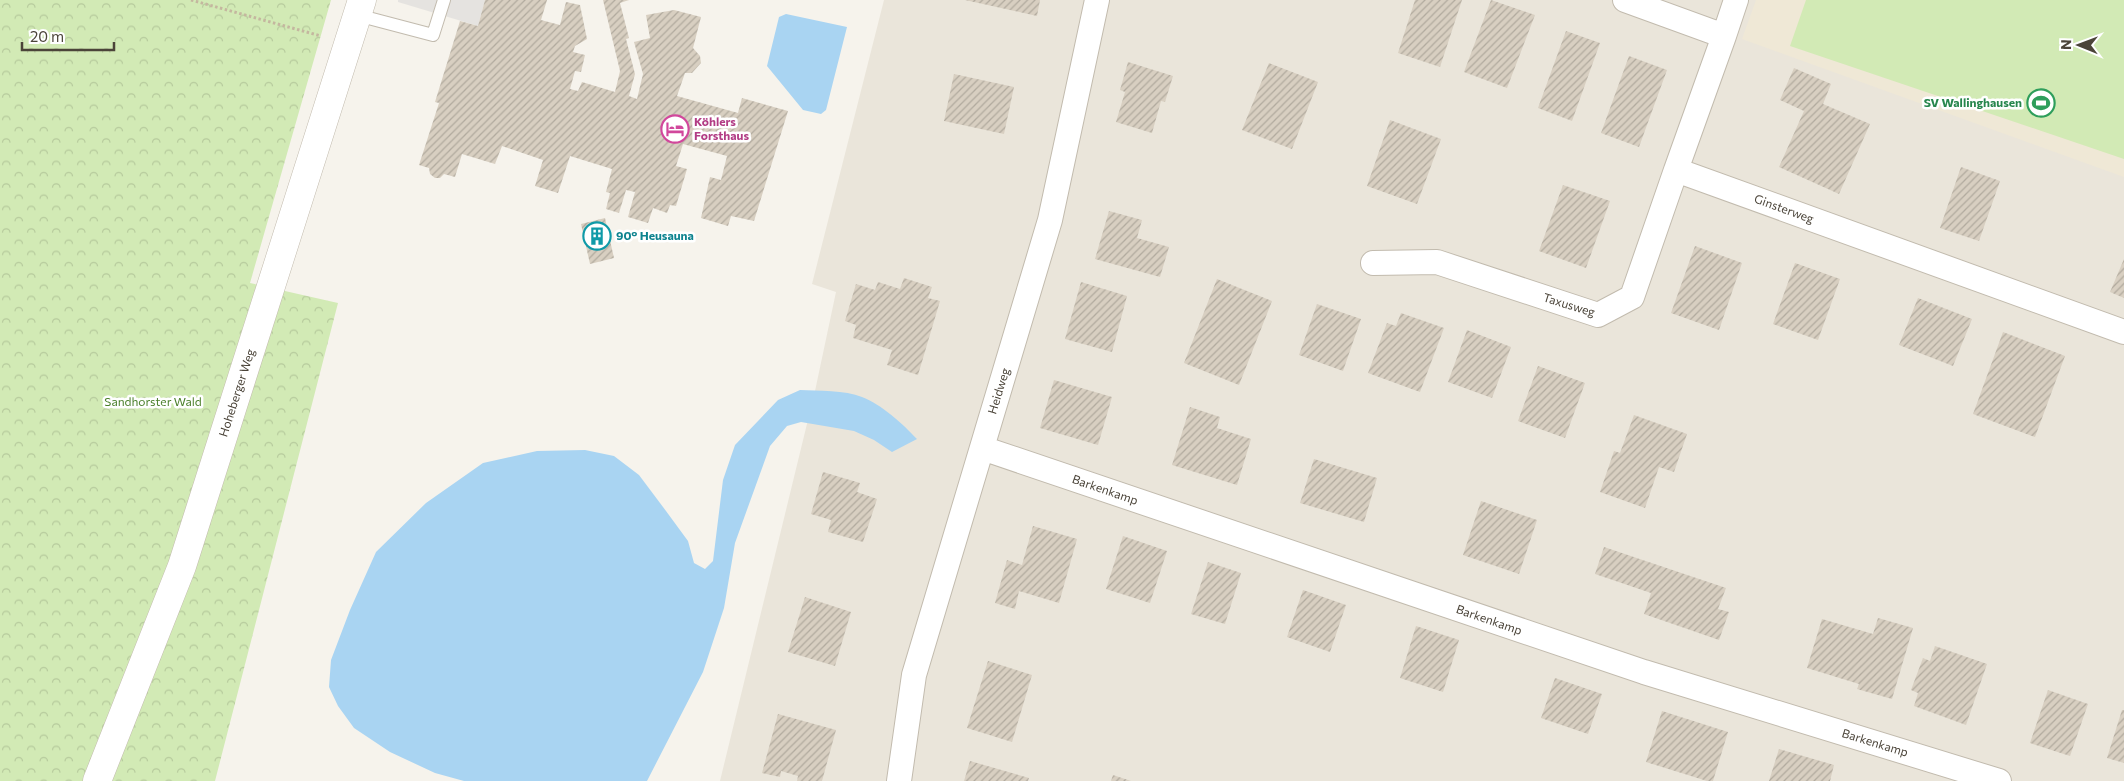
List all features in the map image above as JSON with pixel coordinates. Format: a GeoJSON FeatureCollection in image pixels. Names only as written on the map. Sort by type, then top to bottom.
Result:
{"type":"FeatureCollection","features":[{"type":"Feature","properties":{"kind":"street","name":"Heidweg"},"geometry":{"type":"LineString","coordinates":[[899,781],[914,675],[1050,220],[1097,0]]}},
{"type":"Feature","properties":{"kind":"street"},"geometry":{"type":"LineString","coordinates":[[1626,0],[1724,36]]}},
{"type":"Feature","properties":{"kind":"street"},"geometry":{"type":"LineString","coordinates":[[1676,170],[1736,0]]}},
{"type":"Feature","properties":{"kind":"street","name":"Hoheberger Weg"},"geometry":{"type":"LineString","coordinates":[[97,781],[182,566],[359,7]]}},
{"type":"Feature","properties":{"kind":"street","name":"Taxusweg"},"geometry":{"type":"LineString","coordinates":[[1373,263],[1438,262],[1598,315],[1632,297],[1676,170]]}},
{"type":"Feature","properties":{"kind":"street","name":"Ginsterweg"},"geometry":{"type":"LineString","coordinates":[[1676,170],[2124,332]]}},
{"type":"Feature","properties":{"kind":"street","name":"Barkenkamp"},"geometry":{"type":"LineString","coordinates":[[982,448],[1644,672],[1999,781]]}},
{"type":"Feature","properties":{"kind":"lane"},"geometry":{"type":"LineString","coordinates":[[359,7],[433,35],[444,0]]}},
{"type":"Feature","properties":{"kind":"path"},"geometry":{"type":"LineString","coordinates":[[191,0],[348,43]]}},
{"type":"Feature","properties":{"kind":"shaded area"},"geometry":{"type":"Polygon","coordinates":[[[398,0],[485,0],[478,26],[398,2],[398,0]]]}},
{"type":"Feature","properties":{"kind":"shaded area"},"geometry":{"type":"Polygon","coordinates":[[[884,0],[2124,0],[2124,781],[720,781],[815,391],[836,292],[812,284],[884,0]]]}},
{"type":"Feature","properties":{"kind":"shaded area","name":"SV Wallinghausen"},"geometry":{"type":"Polygon","coordinates":[[[1756,0],[2124,0],[2124,177],[1742,39],[1756,0]]]}},
{"type":"Feature","properties":{"kind":"green space","name":"Sandhorster Wald"},"geometry":{"type":"Polygon","coordinates":[[[0,0],[331,0],[250,283],[338,303],[215,781],[0,781],[0,0]]]}},
{"type":"Feature","properties":{"kind":"green space","name":"SV Wallinghausen"},"geometry":{"type":"Polygon","coordinates":[[[1806,0],[2124,0],[2124,159],[1790,46],[1806,0]]]}},
{"type":"Feature","properties":{"kind":"water"},"geometry":{"type":"Polygon","coordinates":[[[786,14],[847,27],[826,110],[821,114],[803,110],[767,66],[779,17],[786,14]]]}},
{"type":"Feature","properties":{"kind":"water"},"geometry":{"type":"Polygon","coordinates":[[[800,390],[840,392],[862,397],[884,409],[917,439],[892,452],[874,440],[854,431],[801,422],[787,426],[770,446],[735,543],[724,608],[703,672],[647,781],[464,781],[435,773],[390,752],[354,728],[338,706],[329,687],[331,660],[350,610],[376,552],[426,503],[483,463],[537,451],[585,450],[614,456],[639,475],[688,541],[694,563],[705,569],[713,561],[723,480],[735,445],[778,400],[800,390]]]}},
{"type":"Feature","properties":{"kind":"building"},"geometry":{"type":"Polygon","coordinates":[[[485,0],[547,0],[541,20],[560,25],[566,2],[580,5],[587,39],[575,46],[573,52],[585,55],[581,72],[575,71],[570,89],[578,91],[582,82],[615,92],[620,71],[603,0],[629,0],[620,3],[629,38],[626,39],[635,74],[629,96],[637,99],[643,74],[634,42],[650,38],[646,15],[674,10],[701,17],[693,48],[700,56],[701,63],[692,73],[685,73],[677,96],[738,113],[742,98],[788,111],[754,221],[731,216],[728,226],[701,218],[710,177],[721,180],[727,156],[683,144],[676,166],[687,169],[676,206],[670,205],[667,213],[653,208],[648,223],[628,217],[635,192],[626,190],[619,213],[606,209],[610,193],[606,192],[612,169],[570,156],[558,193],[535,186],[543,160],[502,146],[495,164],[462,154],[455,177],[444,174],[440,178],[435,178],[430,174],[429,168],[419,165],[439,103],[435,102],[460,21],[478,26],[485,0]]]}},
{"type":"Feature","properties":{"kind":"building"},"geometry":{"type":"Polygon","coordinates":[[[965,0],[1040,0],[1037,16],[965,0]]]}},
{"type":"Feature","properties":{"kind":"building"},"geometry":{"type":"Polygon","coordinates":[[[1415,0],[1462,0],[1440,67],[1398,53],[1415,0]]]}},
{"type":"Feature","properties":{"kind":"building"},"geometry":{"type":"Polygon","coordinates":[[[1491,0],[1535,15],[1507,88],[1464,72],[1491,0]]]}},
{"type":"Feature","properties":{"kind":"building"},"geometry":{"type":"Polygon","coordinates":[[[1566,31],[1600,43],[1572,121],[1538,108],[1566,31]]]}},
{"type":"Feature","properties":{"kind":"building"},"geometry":{"type":"Polygon","coordinates":[[[1629,56],[1667,70],[1639,147],[1601,133],[1629,56]]]}},
{"type":"Feature","properties":{"kind":"building"},"geometry":{"type":"Polygon","coordinates":[[[1128,62],[1173,76],[1165,102],[1161,101],[1152,133],[1116,122],[1125,92],[1120,90],[1128,62]]]}},
{"type":"Feature","properties":{"kind":"building"},"geometry":{"type":"Polygon","coordinates":[[[1269,63],[1318,82],[1292,149],[1242,130],[1269,63]]]}},
{"type":"Feature","properties":{"kind":"building"},"geometry":{"type":"Polygon","coordinates":[[[1794,68],[1831,84],[1823,104],[1870,124],[1839,194],[1779,167],[1804,111],[1780,100],[1794,68]]]}},
{"type":"Feature","properties":{"kind":"building"},"geometry":{"type":"Polygon","coordinates":[[[954,74],[1014,87],[1004,134],[944,121],[954,74]]]}},
{"type":"Feature","properties":{"kind":"building"},"geometry":{"type":"Polygon","coordinates":[[[1390,120],[1441,139],[1417,204],[1367,186],[1390,120]]]}},
{"type":"Feature","properties":{"kind":"building"},"geometry":{"type":"Polygon","coordinates":[[[1961,167],[2000,181],[1979,241],[1940,228],[1961,167]]]}},
{"type":"Feature","properties":{"kind":"building"},"geometry":{"type":"Polygon","coordinates":[[[1563,185],[1610,201],[1586,268],[1539,251],[1563,185]]]}},
{"type":"Feature","properties":{"kind":"building"},"geometry":{"type":"Polygon","coordinates":[[[1109,211],[1142,220],[1137,238],[1169,247],[1160,277],[1095,259],[1109,211]]]}},
{"type":"Feature","properties":{"kind":"building","name":"90° Heusauna"},"geometry":{"type":"Polygon","coordinates":[[[605,218],[614,258],[590,264],[581,224],[605,218]]]}},
{"type":"Feature","properties":{"kind":"building"},"geometry":{"type":"Polygon","coordinates":[[[1695,246],[1742,263],[1719,330],[1671,313],[1695,246]]]}},
{"type":"Feature","properties":{"kind":"building"},"geometry":{"type":"Polygon","coordinates":[[[2124,259],[2124,298],[2110,292],[2124,259]]]}},
{"type":"Feature","properties":{"kind":"building"},"geometry":{"type":"Polygon","coordinates":[[[1795,263],[1840,279],[1818,340],[1773,324],[1795,263]]]}},
{"type":"Feature","properties":{"kind":"building"},"geometry":{"type":"Polygon","coordinates":[[[904,278],[932,287],[928,298],[940,301],[918,375],[887,365],[892,350],[853,338],[856,325],[845,321],[856,284],[875,290],[878,282],[900,289],[904,278]]]}},
{"type":"Feature","properties":{"kind":"building"},"geometry":{"type":"Polygon","coordinates":[[[1217,279],[1272,301],[1239,385],[1184,363],[1217,279]]]}},
{"type":"Feature","properties":{"kind":"building"},"geometry":{"type":"Polygon","coordinates":[[[1081,282],[1127,296],[1112,352],[1065,339],[1081,282]]]}},
{"type":"Feature","properties":{"kind":"building"},"geometry":{"type":"Polygon","coordinates":[[[1918,298],[1972,319],[1953,366],[1899,345],[1918,298]]]}},
{"type":"Feature","properties":{"kind":"building"},"geometry":{"type":"Polygon","coordinates":[[[1317,304],[1361,319],[1343,371],[1299,355],[1317,304]]]}},
{"type":"Feature","properties":{"kind":"building"},"geometry":{"type":"Polygon","coordinates":[[[1401,313],[1444,328],[1420,392],[1368,373],[1387,323],[1396,326],[1401,313]]]}},
{"type":"Feature","properties":{"kind":"building"},"geometry":{"type":"Polygon","coordinates":[[[1467,330],[1511,347],[1492,398],[1448,382],[1467,330]]]}},
{"type":"Feature","properties":{"kind":"building"},"geometry":{"type":"Polygon","coordinates":[[[2003,332],[2065,356],[2035,437],[1973,414],[2003,332]]]}},
{"type":"Feature","properties":{"kind":"building"},"geometry":{"type":"Polygon","coordinates":[[[1538,366],[1585,383],[1565,438],[1518,421],[1538,366]]]}},
{"type":"Feature","properties":{"kind":"building"},"geometry":{"type":"Polygon","coordinates":[[[1054,380],[1112,397],[1098,445],[1040,428],[1054,380]]]}},
{"type":"Feature","properties":{"kind":"building"},"geometry":{"type":"Polygon","coordinates":[[[1190,407],[1220,417],[1217,428],[1251,439],[1237,485],[1172,465],[1190,407]]]}},
{"type":"Feature","properties":{"kind":"building"},"geometry":{"type":"Polygon","coordinates":[[[1634,415],[1687,434],[1674,472],[1659,467],[1645,508],[1600,492],[1614,451],[1620,453],[1634,415]]]}},
{"type":"Feature","properties":{"kind":"building"},"geometry":{"type":"Polygon","coordinates":[[[1314,459],[1377,478],[1364,522],[1300,503],[1314,459]]]}},
{"type":"Feature","properties":{"kind":"building"},"geometry":{"type":"Polygon","coordinates":[[[823,472],[860,483],[857,492],[877,499],[863,542],[828,532],[831,520],[811,514],[823,472]]]}},
{"type":"Feature","properties":{"kind":"building"},"geometry":{"type":"Polygon","coordinates":[[[1481,501],[1537,520],[1519,574],[1463,555],[1481,501]]]}},
{"type":"Feature","properties":{"kind":"building"},"geometry":{"type":"Polygon","coordinates":[[[1033,526],[1077,539],[1059,603],[1019,591],[1015,609],[995,603],[1007,560],[1022,565],[1033,526]]]}},
{"type":"Feature","properties":{"kind":"building"},"geometry":{"type":"Polygon","coordinates":[[[1123,536],[1167,551],[1150,603],[1106,589],[1123,536]]]}},
{"type":"Feature","properties":{"kind":"building"},"geometry":{"type":"Polygon","coordinates":[[[1604,547],[1726,588],[1718,609],[1729,612],[1719,640],[1644,614],[1651,593],[1595,574],[1604,547]]]}},
{"type":"Feature","properties":{"kind":"building"},"geometry":{"type":"Polygon","coordinates":[[[1208,562],[1241,573],[1225,624],[1191,614],[1208,562]]]}},
{"type":"Feature","properties":{"kind":"building"},"geometry":{"type":"Polygon","coordinates":[[[1303,590],[1346,605],[1330,652],[1287,637],[1303,590]]]}},
{"type":"Feature","properties":{"kind":"building"},"geometry":{"type":"Polygon","coordinates":[[[805,597],[851,612],[835,666],[788,652],[805,597]]]}},
{"type":"Feature","properties":{"kind":"building"},"geometry":{"type":"Polygon","coordinates":[[[1878,618],[1913,628],[1892,699],[1857,689],[1859,684],[1807,668],[1822,619],[1873,634],[1878,618]]]}},
{"type":"Feature","properties":{"kind":"building"},"geometry":{"type":"Polygon","coordinates":[[[1416,626],[1459,640],[1443,692],[1400,678],[1416,626]]]}},
{"type":"Feature","properties":{"kind":"building"},"geometry":{"type":"Polygon","coordinates":[[[1935,646],[1987,664],[1966,725],[1914,706],[1918,693],[1911,690],[1923,658],[1930,661],[1935,646]]]}},
{"type":"Feature","properties":{"kind":"building"},"geometry":{"type":"Polygon","coordinates":[[[988,661],[1032,675],[1012,742],[967,728],[988,661]]]}},
{"type":"Feature","properties":{"kind":"building"},"geometry":{"type":"Polygon","coordinates":[[[1555,678],[1602,694],[1588,734],[1541,718],[1555,678]]]}},
{"type":"Feature","properties":{"kind":"building"},"geometry":{"type":"Polygon","coordinates":[[[2048,690],[2088,704],[2070,756],[2030,743],[2048,690]]]}},
{"type":"Feature","properties":{"kind":"building"},"geometry":{"type":"Polygon","coordinates":[[[2122,710],[2124,710],[2124,763],[2107,758],[2122,710]]]}},
{"type":"Feature","properties":{"kind":"building"},"geometry":{"type":"Polygon","coordinates":[[[1662,711],[1728,732],[1713,781],[1707,781],[1646,762],[1662,711]]]}},
{"type":"Feature","properties":{"kind":"building"},"geometry":{"type":"Polygon","coordinates":[[[778,714],[836,730],[822,781],[797,781],[798,776],[781,771],[780,777],[762,773],[778,714]]]}},
{"type":"Feature","properties":{"kind":"building"},"geometry":{"type":"Polygon","coordinates":[[[1779,749],[1834,765],[1830,781],[1769,781],[1779,749]]]}},
{"type":"Feature","properties":{"kind":"building"},"geometry":{"type":"Polygon","coordinates":[[[970,761],[1029,778],[1028,781],[964,781],[970,761]]]}},
{"type":"Feature","properties":{"kind":"building"},"geometry":{"type":"Polygon","coordinates":[[[1113,775],[1131,781],[1111,781],[1113,775]]]}},
{"type":"Feature","properties":{"kind":"place","name":"SV Wallinghausen"},"geometry":{"type":"Point","coordinates":[2041,103]}},
{"type":"Feature","properties":{"kind":"place","name":"Köhlers Forsthaus"},"geometry":{"type":"Point","coordinates":[675,129]}},
{"type":"Feature","properties":{"kind":"place","name":"90° Heusauna"},"geometry":{"type":"Point","coordinates":[597,236]}}]}
